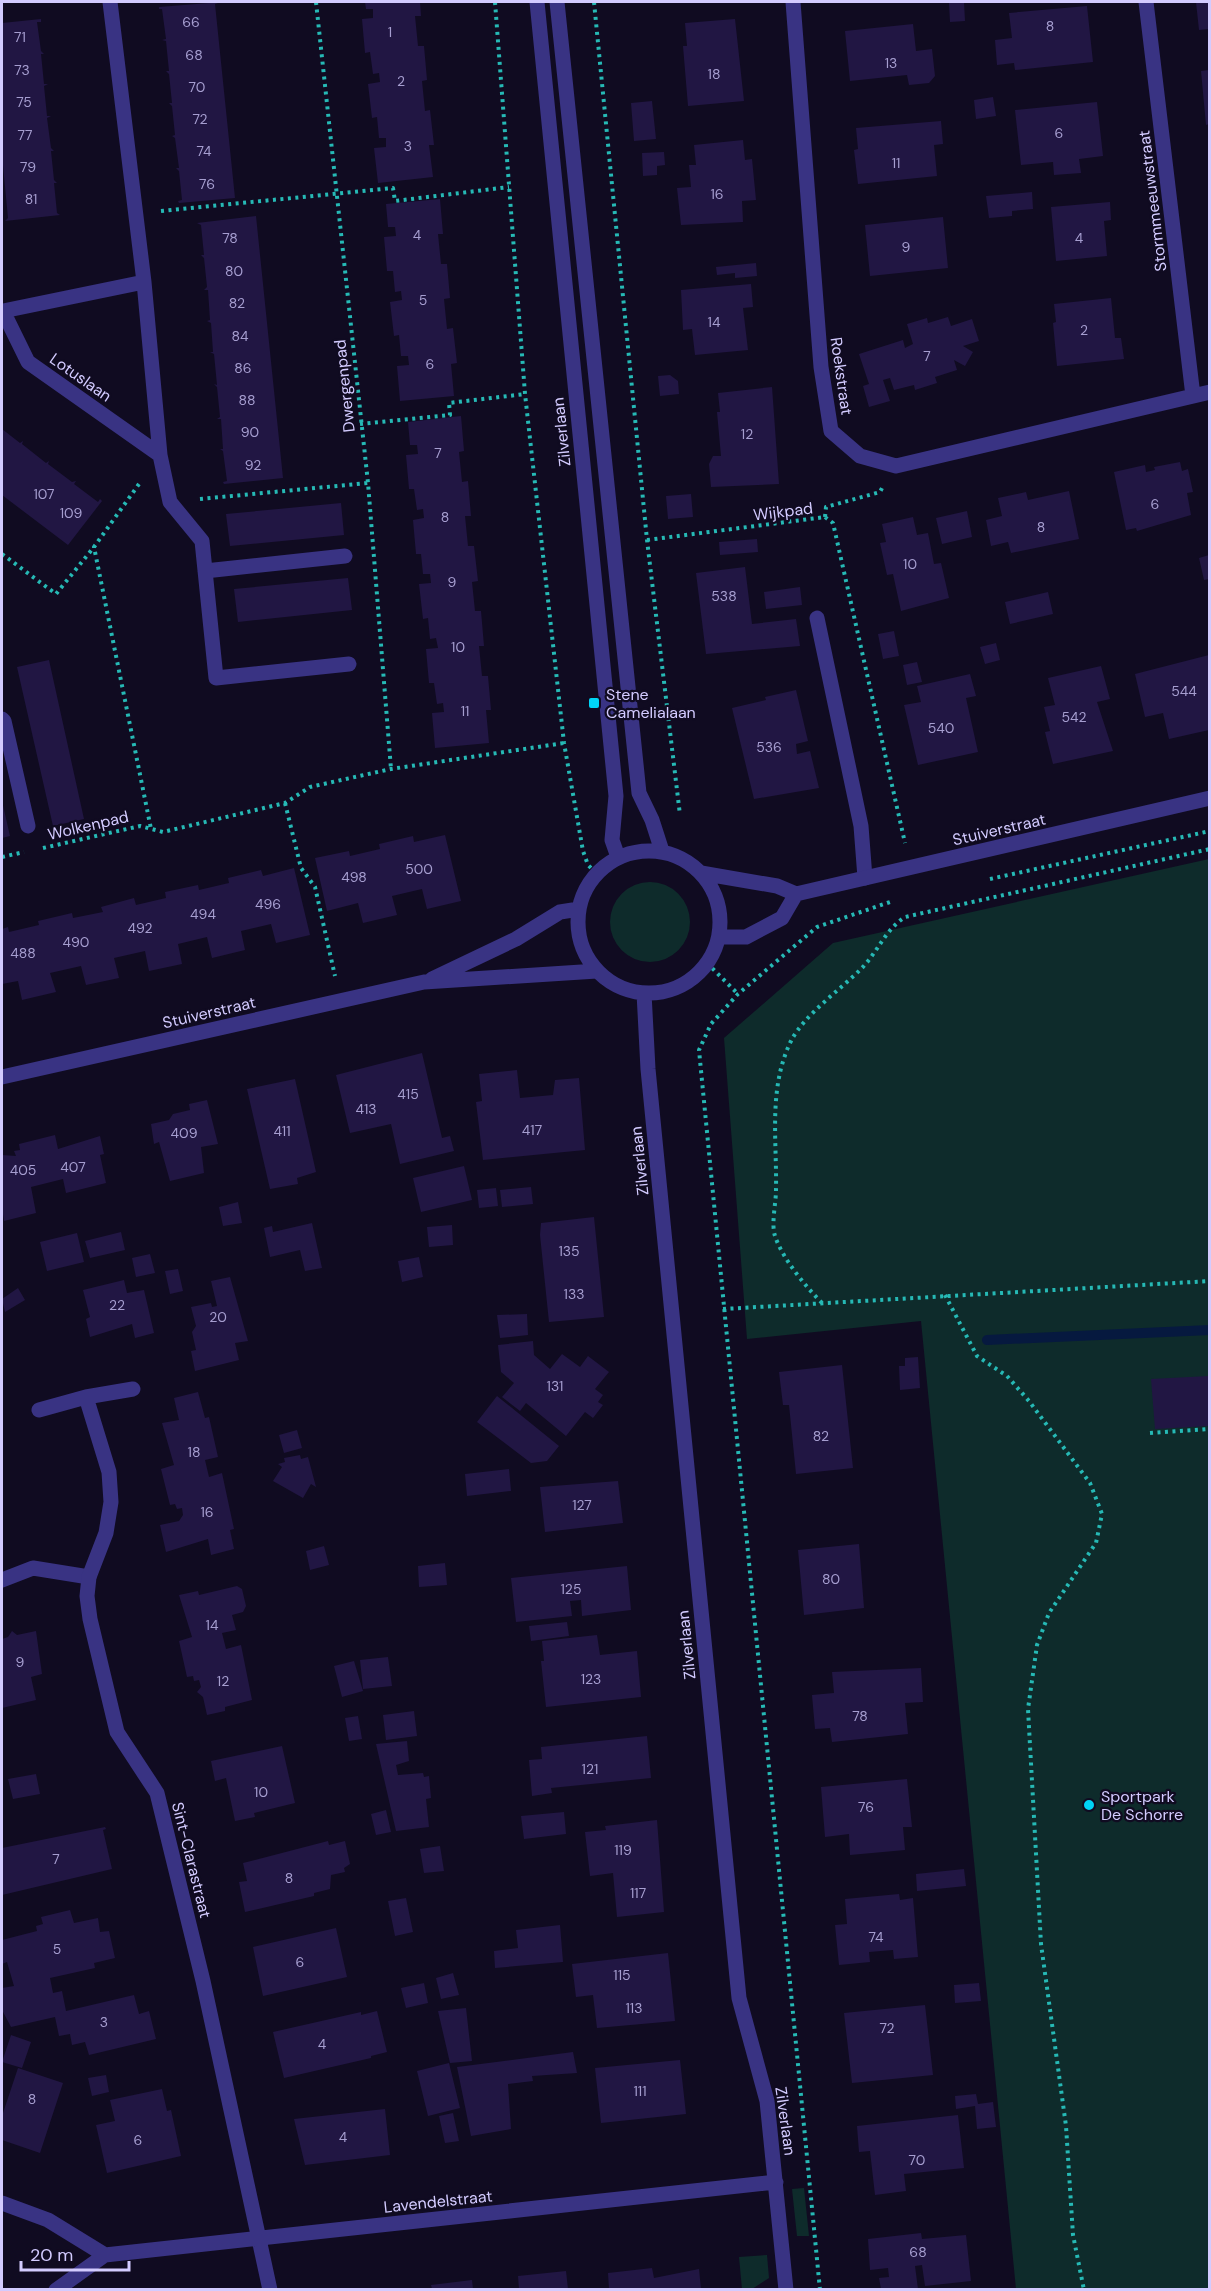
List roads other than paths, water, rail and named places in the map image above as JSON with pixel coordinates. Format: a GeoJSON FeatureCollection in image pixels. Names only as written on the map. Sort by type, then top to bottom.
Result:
{"type":"FeatureCollection","features":[{"type":"Feature","properties":{"kind":"street"},"geometry":{"type":"LineString","coordinates":[[110,2],[144,282],[160,455],[170,502],[202,541],[216,678],[349,664]]}},
{"type":"Feature","properties":{"kind":"street","name":"Zilverlaan"},"geometry":{"type":"LineString","coordinates":[[537,2],[616,796],[612,840],[618,857]]}},
{"type":"Feature","properties":{"kind":"street"},"geometry":{"type":"LineString","coordinates":[[557,2],[639,793],[652,820],[662,851]]}},
{"type":"Feature","properties":{"kind":"street","name":"Roekstraat"},"geometry":{"type":"LineString","coordinates":[[793,2],[820,367],[831,431],[860,456],[896,466],[1209,392]]}},
{"type":"Feature","properties":{"kind":"street","name":"Stormmeeuwstraat"},"geometry":{"type":"LineString","coordinates":[[1146,2],[1193,396]]}},
{"type":"Feature","properties":{"kind":"street","name":"Lotuslaan"},"geometry":{"type":"LineString","coordinates":[[144,282],[3,311],[28,362],[160,455]]}},
{"type":"Feature","properties":{"kind":"street"},"geometry":{"type":"LineString","coordinates":[[206,571],[345,556]]}},
{"type":"Feature","properties":{"kind":"street"},"geometry":{"type":"LineString","coordinates":[[817,618],[861,826],[866,878]]}},
{"type":"Feature","properties":{"kind":"street"},"geometry":{"type":"LineString","coordinates":[[2,719],[28,826]]}},
{"type":"Feature","properties":{"kind":"street","name":"Stuiverstraat"},"geometry":{"type":"LineString","coordinates":[[796,894],[1209,798]]}},
{"type":"Feature","properties":{"kind":"street"},"geometry":{"type":"LineString","coordinates":[[636,851],[662,851],[686,860],[702,873],[713,889],[720,910],[719,937],[707,963],[679,987],[662,992],[644,993],[627,990],[597,971],[586,957],[580,940],[581,899],[597,873],[618,857],[636,851]]}},
{"type":"Feature","properties":{"kind":"street"},"geometry":{"type":"LineString","coordinates":[[702,873],[777,886],[796,894],[782,918],[746,937],[719,937]]}},
{"type":"Feature","properties":{"kind":"street","name":"Stuiverstraat"},"geometry":{"type":"LineString","coordinates":[[424,982],[516,939],[560,912],[579,909]]}},
{"type":"Feature","properties":{"kind":"street","name":"Stuiverstraat"},"geometry":{"type":"LineString","coordinates":[[2,1077],[424,982],[597,971]]}},
{"type":"Feature","properties":{"kind":"street","name":"Zilverlaan"},"geometry":{"type":"LineString","coordinates":[[644,993],[648,1069],[738,1998],[767,2101],[786,2289]]}},
{"type":"Feature","properties":{"kind":"street"},"geometry":{"type":"LineString","coordinates":[[39,1410],[86,1397],[133,1389]]}},
{"type":"Feature","properties":{"kind":"street","name":"Sint-Clarastraat"},"geometry":{"type":"LineString","coordinates":[[86,1397],[109,1472],[111,1502],[106,1533],[89,1577],[87,1596],[90,1619],[117,1732],[157,1793],[203,1981],[270,2289]]}},
{"type":"Feature","properties":{"kind":"street"},"geometry":{"type":"LineString","coordinates":[[2,1580],[33,1568],[89,1577]]}},
{"type":"Feature","properties":{"kind":"street","name":"Lavendelstraat"},"geometry":{"type":"LineString","coordinates":[[56,2289],[105,2255],[776,2182]]}},
{"type":"Feature","properties":{"kind":"street"},"geometry":{"type":"LineString","coordinates":[[2,2203],[48,2220],[105,2255]]}},
{"type":"Feature","properties":{"kind":"waterway"},"geometry":{"type":"LineString","coordinates":[[987,1340],[1210,1330]]}},
{"type":"Feature","properties":{"kind":"place","name":"Stene Camelialaan"},"geometry":{"type":"Point","coordinates":[594,703]}},
{"type":"Feature","properties":{"kind":"place","name":"Sportpark De Schorre"},"geometry":{"type":"Point","coordinates":[1089,1805]}}]}
